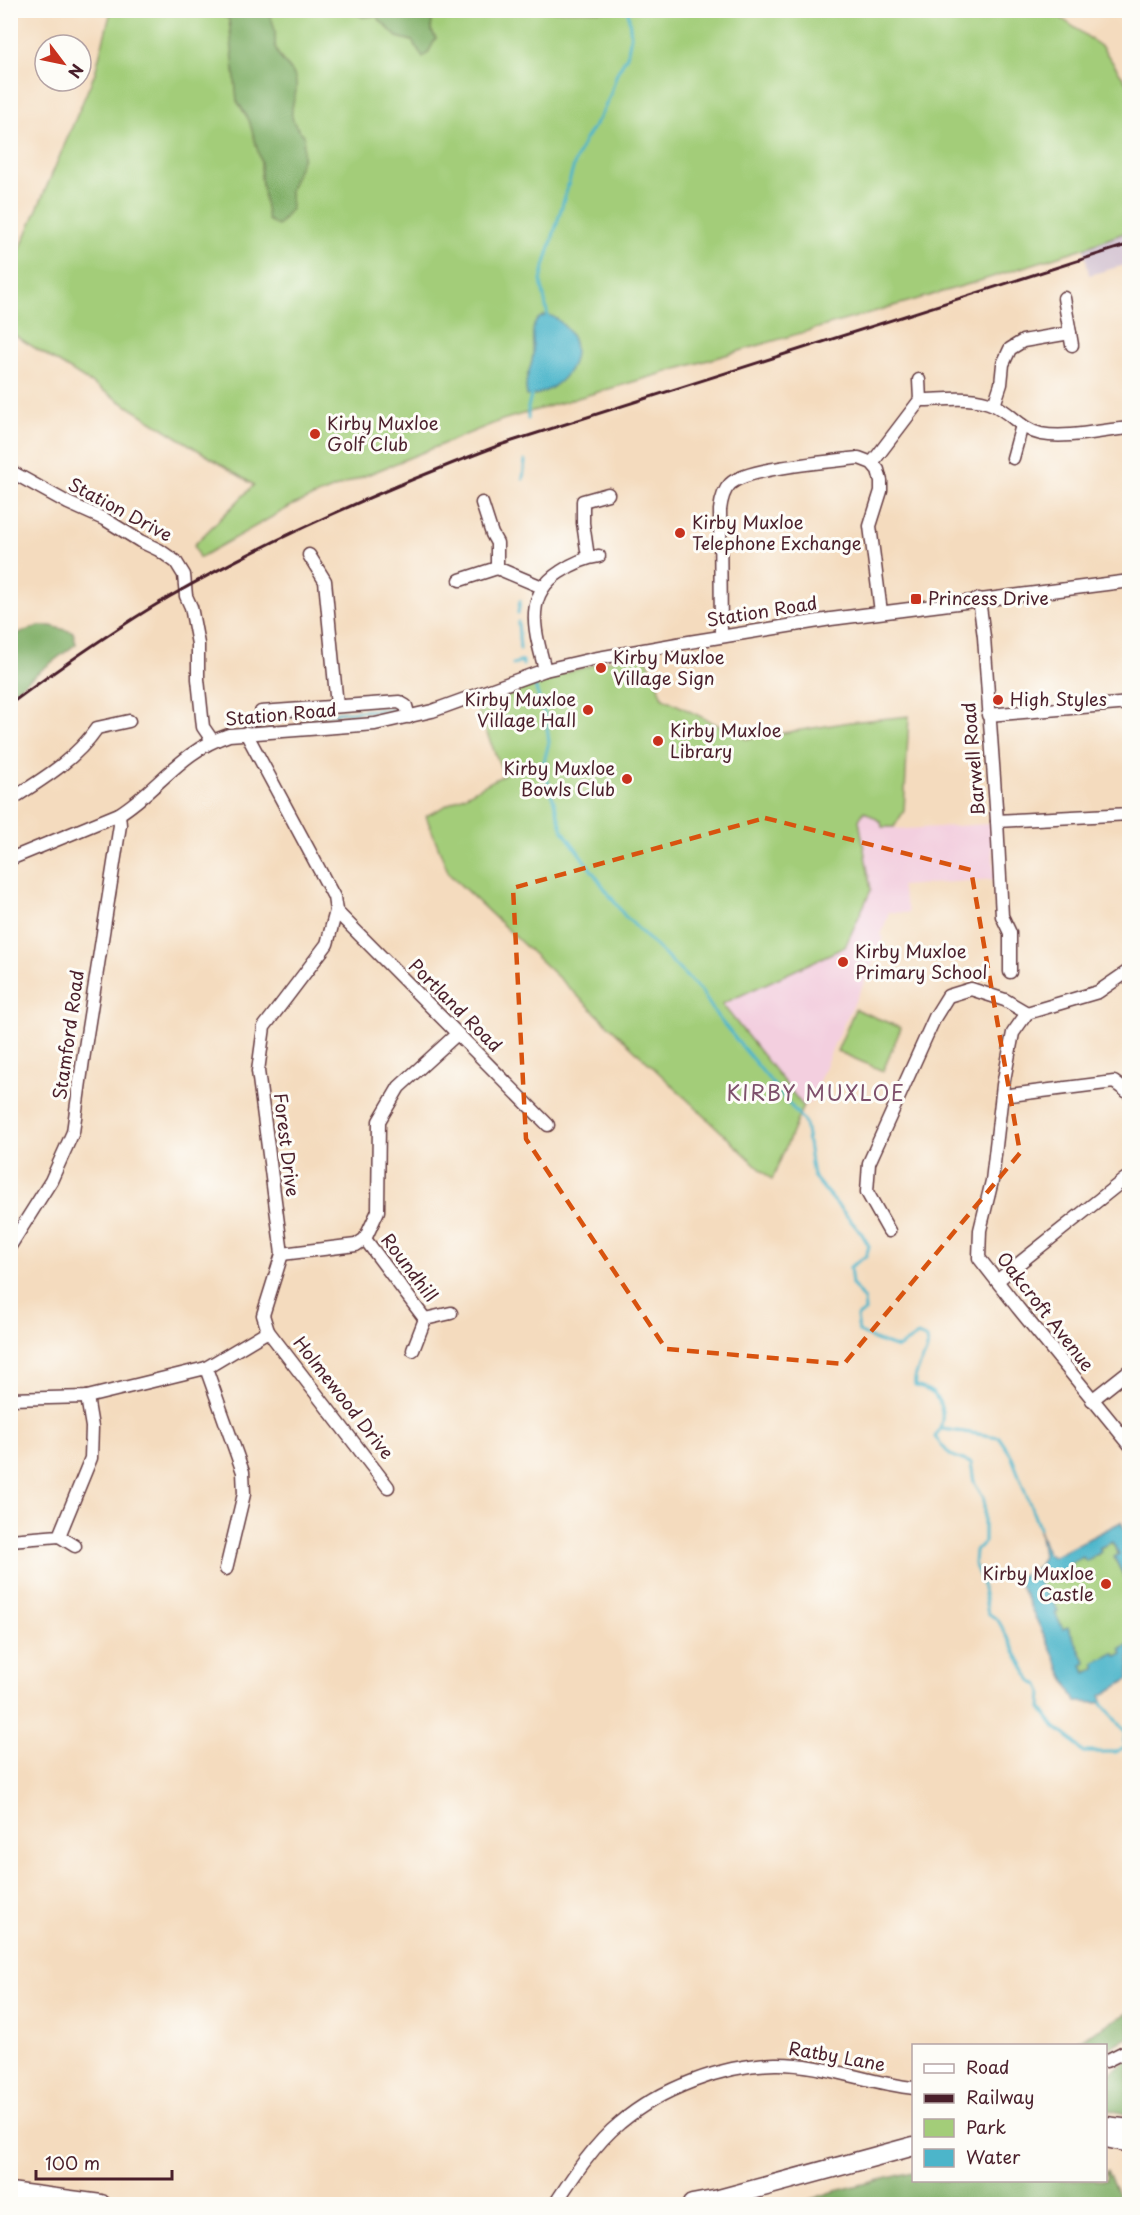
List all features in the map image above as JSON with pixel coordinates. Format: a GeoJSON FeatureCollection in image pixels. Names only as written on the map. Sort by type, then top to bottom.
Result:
{"type":"FeatureCollection","features":[{"type":"Feature","properties":{"kind":"highway"},"geometry":{"type":"LineString","coordinates":[[1107,2126],[1130,2129]]}},
{"type":"Feature","properties":{"kind":"highway"},"geometry":{"type":"LineString","coordinates":[[1107,2138],[1130,2143]]}},
{"type":"Feature","properties":{"kind":"highway"},"geometry":{"type":"LineString","coordinates":[[692,2205],[912,2147]]}},
{"type":"Feature","properties":{"kind":"highway"},"geometry":{"type":"LineString","coordinates":[[10,2192],[101,2205]]}},
{"type":"Feature","properties":{"kind":"street"},"geometry":{"type":"LineString","coordinates":[[994,405],[1001,384],[1003,364],[1010,349],[1023,341],[1071,339],[1064,298]]}},
{"type":"Feature","properties":{"kind":"street"},"geometry":{"type":"LineString","coordinates":[[872,463],[920,400],[919,380]]}},
{"type":"Feature","properties":{"kind":"street"},"geometry":{"type":"LineString","coordinates":[[920,400],[975,400],[994,405],[1022,425],[1040,434],[1056,435],[1130,428]]}},
{"type":"Feature","properties":{"kind":"street"},"geometry":{"type":"LineString","coordinates":[[1013,458],[1022,425]]}},
{"type":"Feature","properties":{"kind":"street"},"geometry":{"type":"LineString","coordinates":[[721,636],[720,510],[724,493],[729,485],[749,474],[849,459],[859,458],[872,463],[878,470],[881,481],[870,526],[881,612]]}},
{"type":"Feature","properties":{"kind":"street","name":"Station Drive"},"geometry":{"type":"LineString","coordinates":[[10,471],[106,520],[176,562],[184,575],[186,596],[191,607],[198,644],[198,679],[203,727],[212,740]]}},
{"type":"Feature","properties":{"kind":"street"},"geometry":{"type":"LineString","coordinates":[[545,670],[534,624],[536,603],[542,587],[554,576],[594,557],[583,523],[583,501],[608,494]]}},
{"type":"Feature","properties":{"kind":"street"},"geometry":{"type":"LineString","coordinates":[[482,503],[497,543],[497,568]]}},
{"type":"Feature","properties":{"kind":"street"},"geometry":{"type":"LineString","coordinates":[[309,555],[325,581],[337,706]]}},
{"type":"Feature","properties":{"kind":"street"},"geometry":{"type":"LineString","coordinates":[[460,580],[497,568],[542,587]]}},
{"type":"Feature","properties":{"kind":"street","name":"Station Road"},"geometry":{"type":"LineString","coordinates":[[10,859],[119,814],[130,807],[188,755],[212,740],[229,735],[364,725],[409,717],[432,711],[545,670],[602,657],[721,636],[881,612],[1130,581]]}},
{"type":"Feature","properties":{"kind":"street","name":"Barwell Road"},"geometry":{"type":"LineString","coordinates":[[979,599],[998,821],[1002,916],[1010,933],[1010,972]]}},
{"type":"Feature","properties":{"kind":"street","name":"Station Road"},"geometry":{"type":"LineString","coordinates":[[261,712],[399,702],[406,706],[409,717]]}},
{"type":"Feature","properties":{"kind":"street"},"geometry":{"type":"LineString","coordinates":[[988,715],[1130,703]]}},
{"type":"Feature","properties":{"kind":"street"},"geometry":{"type":"LineString","coordinates":[[10,800],[66,763],[97,728],[129,722]]}},
{"type":"Feature","properties":{"kind":"street"},"geometry":{"type":"LineString","coordinates":[[246,733],[334,897],[336,912]]}},
{"type":"Feature","properties":{"kind":"street","name":"Stamford Road"},"geometry":{"type":"LineString","coordinates":[[10,1246],[51,1181],[73,1132],[82,1060],[120,825],[119,814]]}},
{"type":"Feature","properties":{"kind":"street"},"geometry":{"type":"LineString","coordinates":[[998,821],[1130,814]]}},
{"type":"Feature","properties":{"kind":"street","name":"Portland Road"},"geometry":{"type":"LineString","coordinates":[[336,912],[548,1125]]}},
{"type":"Feature","properties":{"kind":"street","name":"Forest Drive"},"geometry":{"type":"LineString","coordinates":[[268,1331],[262,1315],[282,1254],[258,1071],[264,1027],[327,944],[336,912]]}},
{"type":"Feature","properties":{"kind":"street"},"geometry":{"type":"LineString","coordinates":[[889,1231],[867,1192],[869,1163],[935,1017],[948,996],[971,990],[1005,1000],[1027,1013],[1098,992],[1130,970]]}},
{"type":"Feature","properties":{"kind":"street","name":"Oakcroft Avenue"},"geometry":{"type":"LineString","coordinates":[[1027,1013],[1013,1033],[1002,1096],[992,1181],[980,1230],[979,1258],[1130,1445]]}},
{"type":"Feature","properties":{"kind":"street"},"geometry":{"type":"LineString","coordinates":[[282,1254],[356,1245],[365,1239],[378,1211],[379,1121],[399,1087],[457,1034]]}},
{"type":"Feature","properties":{"kind":"street"},"geometry":{"type":"LineString","coordinates":[[1002,1096],[1114,1082],[1130,1094]]}},
{"type":"Feature","properties":{"kind":"street"},"geometry":{"type":"LineString","coordinates":[[997,1281],[1125,1179],[1130,1178]]}},
{"type":"Feature","properties":{"kind":"street","name":"Roundhill"},"geometry":{"type":"LineString","coordinates":[[365,1239],[425,1318]]}},
{"type":"Feature","properties":{"kind":"street","name":"Roundhill"},"geometry":{"type":"LineString","coordinates":[[425,1318],[451,1313]]}},
{"type":"Feature","properties":{"kind":"street","name":"Roundhill"},"geometry":{"type":"LineString","coordinates":[[413,1350],[425,1318]]}},
{"type":"Feature","properties":{"kind":"street"},"geometry":{"type":"LineString","coordinates":[[10,1399],[87,1396],[206,1368],[268,1331]]}},
{"type":"Feature","properties":{"kind":"street","name":"Holmewood Drive"},"geometry":{"type":"LineString","coordinates":[[268,1331],[388,1487]]}},
{"type":"Feature","properties":{"kind":"street"},"geometry":{"type":"LineString","coordinates":[[206,1368],[243,1472],[244,1494],[226,1569]]}},
{"type":"Feature","properties":{"kind":"street"},"geometry":{"type":"LineString","coordinates":[[1092,1400],[1130,1370]]}},
{"type":"Feature","properties":{"kind":"street"},"geometry":{"type":"LineString","coordinates":[[59,1536],[91,1458],[92,1427],[87,1396]]}},
{"type":"Feature","properties":{"kind":"street"},"geometry":{"type":"LineString","coordinates":[[10,1540],[59,1536],[75,1546]]}},
{"type":"Feature","properties":{"kind":"street"},"geometry":{"type":"LineString","coordinates":[[1107,2060],[1130,2049]]}},
{"type":"Feature","properties":{"kind":"street","name":"Ratby Lane"},"geometry":{"type":"LineString","coordinates":[[555,2205],[577,2171],[618,2123],[651,2100],[705,2077],[733,2068],[776,2064],[817,2068],[912,2088]]}},
{"type":"Feature","properties":{"kind":"highlighted area"},"geometry":{"type":"Polygon","coordinates":[[[765,818],[971,870],[1020,1153],[844,1364],[666,1349],[526,1139],[513,888],[765,818]]]}},
{"type":"Feature","properties":{"kind":"shaded area"},"geometry":{"type":"Polygon","coordinates":[[[1129,231],[1129,264],[1089,275],[1084,248],[1129,231]]]}},
{"type":"Feature","properties":{"kind":"shaded area","name":"Kirby Muxloe Primary School"},"geometry":{"type":"Polygon","coordinates":[[[864,811],[882,822],[882,827],[905,829],[990,824],[995,879],[901,886],[909,913],[889,912],[881,936],[884,937],[867,977],[835,1042],[810,1103],[803,1106],[721,1004],[845,947],[871,890],[859,820],[864,811]]]}},
{"type":"Feature","properties":{"kind":"green space"},"geometry":{"type":"Polygon","coordinates":[[[250,10],[268,14],[274,27],[277,53],[294,75],[296,91],[292,119],[304,135],[303,157],[290,190],[291,209],[278,226],[268,220],[261,179],[261,162],[249,120],[237,101],[229,19],[213,11],[250,10]]]}},
{"type":"Feature","properties":{"kind":"green space","name":"Kirby Muxloe Golf Club"},"geometry":{"type":"Polygon","coordinates":[[[111,11],[1051,11],[1102,47],[1129,86],[1129,231],[1084,248],[973,283],[502,420],[293,505],[199,558],[194,545],[254,485],[11,333],[10,273],[86,93],[93,93],[95,73],[111,11]]]}},
{"type":"Feature","properties":{"kind":"green space"},"geometry":{"type":"Polygon","coordinates":[[[350,11],[433,11],[431,30],[436,38],[428,53],[423,57],[412,41],[397,37],[376,16],[363,17],[350,11]]]}},
{"type":"Feature","properties":{"kind":"green space"},"geometry":{"type":"Polygon","coordinates":[[[39,626],[51,626],[73,632],[76,644],[11,693],[11,636],[39,626]]]}},
{"type":"Feature","properties":{"kind":"green space"},"geometry":{"type":"Polygon","coordinates":[[[644,651],[663,698],[746,739],[850,722],[909,716],[904,811],[894,827],[882,827],[881,822],[864,811],[859,820],[871,890],[845,947],[722,1004],[803,1106],[772,1180],[449,874],[426,816],[504,775],[474,702],[546,678],[644,651]]]}},
{"type":"Feature","properties":{"kind":"green space"},"geometry":{"type":"Polygon","coordinates":[[[855,1009],[901,1028],[883,1071],[837,1051],[855,1009]]]}},
{"type":"Feature","properties":{"kind":"green space"},"geometry":{"type":"Polygon","coordinates":[[[1112,1542],[1119,1555],[1114,1558],[1129,1582],[1129,1645],[1122,1649],[1124,1654],[1117,1657],[1115,1654],[1095,1664],[1096,1667],[1086,1673],[1082,1665],[1086,1663],[1068,1628],[1063,1630],[1054,1613],[1058,1611],[1039,1582],[1071,1569],[1068,1564],[1083,1556],[1086,1560],[1100,1553],[1099,1549],[1112,1542]]]}},
{"type":"Feature","properties":{"kind":"green space"},"geometry":{"type":"Polygon","coordinates":[[[1129,2012],[1129,2038],[1107,2048],[1107,2044],[1072,2044],[1129,2012]]]}},
{"type":"Feature","properties":{"kind":"green space"},"geometry":{"type":"Polygon","coordinates":[[[1129,2059],[1129,2115],[1107,2109],[1107,2076],[1129,2059]]]}},
{"type":"Feature","properties":{"kind":"green space"},"geometry":{"type":"Polygon","coordinates":[[[1107,2171],[1118,2194],[1115,2204],[797,2204],[835,2191],[912,2172],[912,2182],[1107,2182],[1107,2171]]]}},
{"type":"Feature","properties":{"kind":"water"},"geometry":{"type":"Polygon","coordinates":[[[548,315],[561,322],[573,340],[575,351],[573,362],[568,373],[560,382],[539,394],[527,396],[526,383],[533,354],[534,325],[541,317],[548,315]]]}},
{"type":"Feature","properties":{"kind":"water"},"geometry":{"type":"Polygon","coordinates":[[[1121,1522],[1129,1538],[1129,1582],[1114,1557],[1119,1554],[1112,1542],[1099,1548],[1101,1552],[1086,1561],[1083,1557],[1069,1564],[1071,1569],[1039,1582],[1046,1595],[1049,1593],[1058,1611],[1055,1613],[1063,1629],[1068,1627],[1086,1663],[1082,1665],[1086,1673],[1096,1668],[1094,1663],[1114,1653],[1117,1657],[1123,1654],[1121,1649],[1129,1645],[1129,1679],[1101,1696],[1102,1703],[1076,1702],[1018,1581],[1020,1576],[1037,1568],[1043,1556],[1039,1529],[1047,1553],[1053,1557],[1121,1522]]]}},
{"type":"Feature","properties":{"kind":"waterway"},"geometry":{"type":"LineString","coordinates":[[548,317],[541,281],[544,267],[575,162],[584,141],[600,117],[617,73],[627,56],[631,36],[628,10]]}},
{"type":"Feature","properties":{"kind":"waterway"},"geometry":{"type":"LineString","coordinates":[[528,419],[528,407],[532,393]]}},
{"type":"Feature","properties":{"kind":"waterway"},"geometry":{"type":"LineString","coordinates":[[523,479],[525,461]]}},
{"type":"Feature","properties":{"kind":"waterway"},"geometry":{"type":"LineString","coordinates":[[518,613],[520,601]]}},
{"type":"Feature","properties":{"kind":"waterway"},"geometry":{"type":"LineString","coordinates":[[518,622],[520,649]]}},
{"type":"Feature","properties":{"kind":"waterway"},"geometry":{"type":"LineString","coordinates":[[513,664],[523,661],[523,665]]}},
{"type":"Feature","properties":{"kind":"waterway"},"geometry":{"type":"LineString","coordinates":[[535,686],[546,720],[549,742],[543,766],[563,831],[624,915],[701,991],[717,1016],[805,1123],[813,1176],[862,1234],[869,1246],[866,1256],[850,1267],[852,1284],[864,1300],[865,1311],[857,1317],[859,1332],[898,1348],[918,1335],[927,1339],[928,1345],[916,1374],[915,1386],[932,1393],[941,1407],[942,1423],[935,1437],[950,1455],[971,1463],[974,1482],[984,1498],[984,1542],[975,1551],[974,1563],[981,1580],[988,1613],[998,1620],[1032,1682],[1039,1685],[1042,1692],[1041,1708],[1055,1727],[1083,1752],[1115,1752],[1130,1745]]}},
{"type":"Feature","properties":{"kind":"waterway"},"geometry":{"type":"LineString","coordinates":[[289,716],[392,709]]}},
{"type":"Feature","properties":{"kind":"waterway"},"geometry":{"type":"LineString","coordinates":[[942,1429],[999,1437],[1011,1455],[1039,1528]]}},
{"type":"Feature","properties":{"kind":"waterway"},"geometry":{"type":"LineString","coordinates":[[1102,1703],[1125,1732],[1124,1742],[1127,1746]]}},
{"type":"Feature","properties":{"kind":"railway"},"geometry":{"type":"LineString","coordinates":[[10,704],[88,648],[169,597],[290,534],[415,478],[500,445],[1130,244]]}},
{"type":"Feature","properties":{"kind":"place","name":"Kirby Muxloe Golf Club"},"geometry":{"type":"Point","coordinates":[315,434]}},
{"type":"Feature","properties":{"kind":"place","name":"Kirby Muxloe Telephone Exchange"},"geometry":{"type":"Point","coordinates":[680,533]}},
{"type":"Feature","properties":{"kind":"place","name":"Princess Drive"},"geometry":{"type":"Point","coordinates":[916,599]}},
{"type":"Feature","properties":{"kind":"place","name":"Kirby Muxloe Village Sign"},"geometry":{"type":"Point","coordinates":[601,668]}},
{"type":"Feature","properties":{"kind":"place","name":"High Styles"},"geometry":{"type":"Point","coordinates":[998,700]}},
{"type":"Feature","properties":{"kind":"place","name":"Kirby Muxloe Village Hall"},"geometry":{"type":"Point","coordinates":[588,710]}},
{"type":"Feature","properties":{"kind":"place","name":"Kirby Muxloe Library"},"geometry":{"type":"Point","coordinates":[658,741]}},
{"type":"Feature","properties":{"kind":"place","name":"Kirby Muxloe Bowls Club"},"geometry":{"type":"Point","coordinates":[627,779]}},
{"type":"Feature","properties":{"kind":"place","name":"Kirby Muxloe Primary School"},"geometry":{"type":"Point","coordinates":[843,962]}},
{"type":"Feature","properties":{"kind":"place","name":"Kirby Muxloe Castle"},"geometry":{"type":"Point","coordinates":[1106,1584]}},
{"type":"Feature","properties":{"kind":"district","name":"KIRBY MUXLOE"},"geometry":{"type":"Point","coordinates":[816,1094]}}]}
